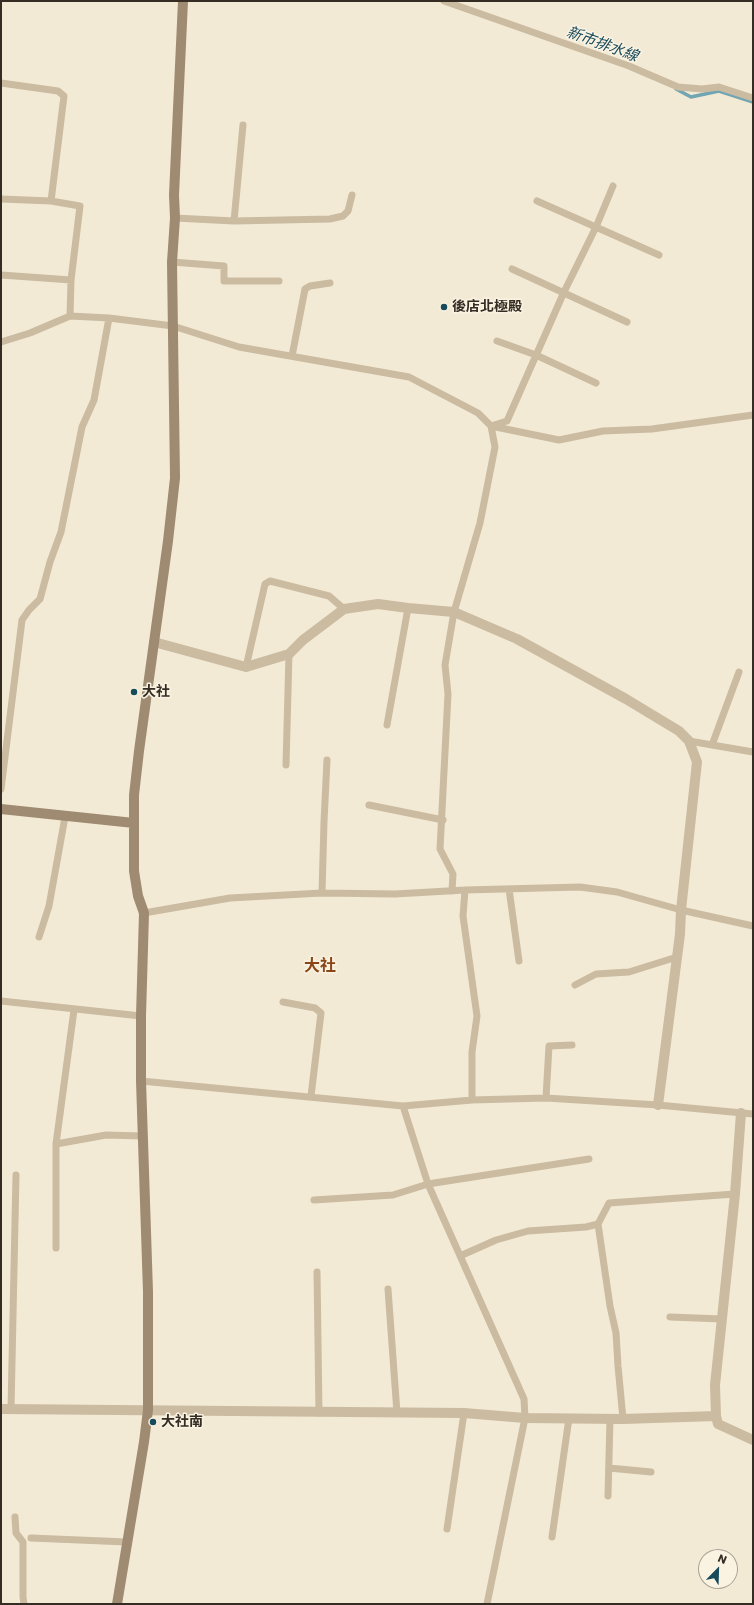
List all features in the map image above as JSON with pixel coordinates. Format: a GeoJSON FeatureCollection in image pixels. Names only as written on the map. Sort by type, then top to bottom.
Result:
{"type":"FeatureCollection","features":[{"type":"Feature","properties":{"kind":"street"},"geometry":{"type":"LineString","coordinates":[[117,1604],[148,1410],[148,1292],[141,1081],[144,913],[138,896],[134,871],[134,795],[175,478],[172,262],[175,218],[174,195],[182,1]]}},
{"type":"Feature","properties":{"kind":"street"},"geometry":{"type":"LineString","coordinates":[[154,642],[246,666],[289,654],[303,640],[344,609],[378,604],[454,612],[517,639],[680,731],[689,741],[697,762],[677,957],[658,1105]]}},
{"type":"Feature","properties":{"kind":"street"},"geometry":{"type":"LineString","coordinates":[[1,809],[65,817],[134,823]]}},
{"type":"Feature","properties":{"kind":"street"},"geometry":{"type":"LineString","coordinates":[[741,1113],[735,1194],[715,1385],[716,1416],[718,1424],[753,1440]]}},
{"type":"Feature","properties":{"kind":"street"},"geometry":{"type":"LineString","coordinates":[[6,1409],[319,1413],[464,1413],[525,1418],[610,1419],[716,1416]]}},
{"type":"Feature","properties":{"kind":"lane"},"geometry":{"type":"LineString","coordinates":[[444,1],[629,66],[678,87],[702,89],[719,87],[753,98]]}},
{"type":"Feature","properties":{"kind":"lane"},"geometry":{"type":"LineString","coordinates":[[1,84],[58,91],[64,96],[51,201]]}},
{"type":"Feature","properties":{"kind":"lane"},"geometry":{"type":"LineString","coordinates":[[234,221],[243,124]]}},
{"type":"Feature","properties":{"kind":"lane"},"geometry":{"type":"LineString","coordinates":[[491,426],[506,422],[564,292],[596,227],[613,186]]}},
{"type":"Feature","properties":{"kind":"lane"},"geometry":{"type":"LineString","coordinates":[[175,218],[234,221],[330,219],[343,216],[348,211],[352,195]]}},
{"type":"Feature","properties":{"kind":"lane"},"geometry":{"type":"LineString","coordinates":[[1,199],[51,201],[80,206],[72,280],[70,316]]}},
{"type":"Feature","properties":{"kind":"lane"},"geometry":{"type":"LineString","coordinates":[[537,201],[659,255]]}},
{"type":"Feature","properties":{"kind":"lane"},"geometry":{"type":"LineString","coordinates":[[172,262],[224,266],[224,281],[279,281]]}},
{"type":"Feature","properties":{"kind":"lane"},"geometry":{"type":"LineString","coordinates":[[512,269],[627,322]]}},
{"type":"Feature","properties":{"kind":"lane"},"geometry":{"type":"LineString","coordinates":[[1,275],[72,280]]}},
{"type":"Feature","properties":{"kind":"lane"},"geometry":{"type":"LineString","coordinates":[[292,356],[305,289],[310,286],[330,283]]}},
{"type":"Feature","properties":{"kind":"lane"},"geometry":{"type":"LineString","coordinates":[[1,342],[30,334],[70,316],[108,318],[173,326],[240,348],[409,377],[478,413],[491,426],[559,440],[603,431],[652,429],[753,415]]}},
{"type":"Feature","properties":{"kind":"lane"},"geometry":{"type":"LineString","coordinates":[[1,789],[22,620],[40,599],[50,562],[61,532],[82,427],[94,400],[108,318]]}},
{"type":"Feature","properties":{"kind":"lane"},"geometry":{"type":"LineString","coordinates":[[497,341],[536,355],[596,383]]}},
{"type":"Feature","properties":{"kind":"lane"},"geometry":{"type":"LineString","coordinates":[[452,891],[453,874],[440,849],[443,820],[448,694],[445,665],[454,612],[481,516],[495,447],[491,426]]}},
{"type":"Feature","properties":{"kind":"lane"},"geometry":{"type":"LineString","coordinates":[[246,666],[265,584],[270,581],[329,596],[344,609]]}},
{"type":"Feature","properties":{"kind":"lane"},"geometry":{"type":"LineString","coordinates":[[387,724],[408,608]]}},
{"type":"Feature","properties":{"kind":"lane"},"geometry":{"type":"LineString","coordinates":[[286,765],[289,654]]}},
{"type":"Feature","properties":{"kind":"lane"},"geometry":{"type":"LineString","coordinates":[[712,745],[739,672]]}},
{"type":"Feature","properties":{"kind":"lane"},"geometry":{"type":"LineString","coordinates":[[689,741],[753,752]]}},
{"type":"Feature","properties":{"kind":"lane"},"geometry":{"type":"LineString","coordinates":[[322,893],[327,760]]}},
{"type":"Feature","properties":{"kind":"lane"},"geometry":{"type":"LineString","coordinates":[[369,805],[443,820]]}},
{"type":"Feature","properties":{"kind":"lane"},"geometry":{"type":"LineString","coordinates":[[39,937],[49,906],[65,817]]}},
{"type":"Feature","properties":{"kind":"lane"},"geometry":{"type":"LineString","coordinates":[[144,913],[230,898],[322,893],[395,894],[465,890],[580,887],[617,892],[681,910],[753,926]]}},
{"type":"Feature","properties":{"kind":"lane"},"geometry":{"type":"LineString","coordinates":[[509,889],[520,961]]}},
{"type":"Feature","properties":{"kind":"lane"},"geometry":{"type":"LineString","coordinates":[[465,890],[463,916],[477,1016],[472,1052],[472,1100]]}},
{"type":"Feature","properties":{"kind":"lane"},"geometry":{"type":"LineString","coordinates":[[574,985],[596,974],[629,972],[677,957]]}},
{"type":"Feature","properties":{"kind":"lane"},"geometry":{"type":"LineString","coordinates":[[1,1001],[141,1016]]}},
{"type":"Feature","properties":{"kind":"lane"},"geometry":{"type":"LineString","coordinates":[[283,1002],[315,1008],[321,1013],[311,1096]]}},
{"type":"Feature","properties":{"kind":"lane"},"geometry":{"type":"LineString","coordinates":[[56,1248],[56,1144],[74,1010]]}},
{"type":"Feature","properties":{"kind":"lane"},"geometry":{"type":"LineString","coordinates":[[546,1098],[549,1046],[572,1046]]}},
{"type":"Feature","properties":{"kind":"lane"},"geometry":{"type":"LineString","coordinates":[[141,1081],[311,1096],[403,1106],[472,1100],[546,1098],[658,1105],[753,1114]]}},
{"type":"Feature","properties":{"kind":"lane"},"geometry":{"type":"LineString","coordinates":[[403,1106],[428,1184],[524,1399],[525,1418],[487,1604]]}},
{"type":"Feature","properties":{"kind":"lane"},"geometry":{"type":"LineString","coordinates":[[56,1144],[106,1136],[142,1136]]}},
{"type":"Feature","properties":{"kind":"lane"},"geometry":{"type":"LineString","coordinates":[[314,1200],[393,1195],[428,1184],[588,1160]]}},
{"type":"Feature","properties":{"kind":"lane"},"geometry":{"type":"LineString","coordinates":[[6,1409],[16,1175]]}},
{"type":"Feature","properties":{"kind":"lane"},"geometry":{"type":"LineString","coordinates":[[623,1419],[616,1333],[610,1306],[598,1224],[609,1203],[735,1194]]}},
{"type":"Feature","properties":{"kind":"lane"},"geometry":{"type":"LineString","coordinates":[[460,1256],[496,1240],[528,1231],[586,1227],[598,1224]]}},
{"type":"Feature","properties":{"kind":"lane"},"geometry":{"type":"LineString","coordinates":[[317,1272],[319,1413]]}},
{"type":"Feature","properties":{"kind":"lane"},"geometry":{"type":"LineString","coordinates":[[388,1289],[397,1413]]}},
{"type":"Feature","properties":{"kind":"lane"},"geometry":{"type":"LineString","coordinates":[[670,1317],[722,1319]]}},
{"type":"Feature","properties":{"kind":"lane"},"geometry":{"type":"LineString","coordinates":[[448,1529],[464,1413]]}},
{"type":"Feature","properties":{"kind":"lane"},"geometry":{"type":"LineString","coordinates":[[552,1537],[569,1418]]}},
{"type":"Feature","properties":{"kind":"lane"},"geometry":{"type":"LineString","coordinates":[[608,1496],[610,1419]]}},
{"type":"Feature","properties":{"kind":"lane"},"geometry":{"type":"LineString","coordinates":[[609,1468],[651,1472]]}},
{"type":"Feature","properties":{"kind":"lane"},"geometry":{"type":"LineString","coordinates":[[16,1518],[16,1533],[23,1542],[24,1604]]}},
{"type":"Feature","properties":{"kind":"lane"},"geometry":{"type":"LineString","coordinates":[[31,1538],[127,1542]]}},
{"type":"Feature","properties":{"kind":"waterway","name":"新市排水線"},"geometry":{"type":"LineString","coordinates":[[676,89],[691,97],[719,91],[753,102]]}},
{"type":"Feature","properties":{"kind":"place","name":"後店北極殿"},"geometry":{"type":"Point","coordinates":[444,307]}},
{"type":"Feature","properties":{"kind":"place","name":"大社"},"geometry":{"type":"Point","coordinates":[134,692]}},
{"type":"Feature","properties":{"kind":"place","name":"大社南"},"geometry":{"type":"Point","coordinates":[153,1422]}},
{"type":"Feature","properties":{"kind":"district","name":"大社"},"geometry":{"type":"Point","coordinates":[320,967]}}]}
